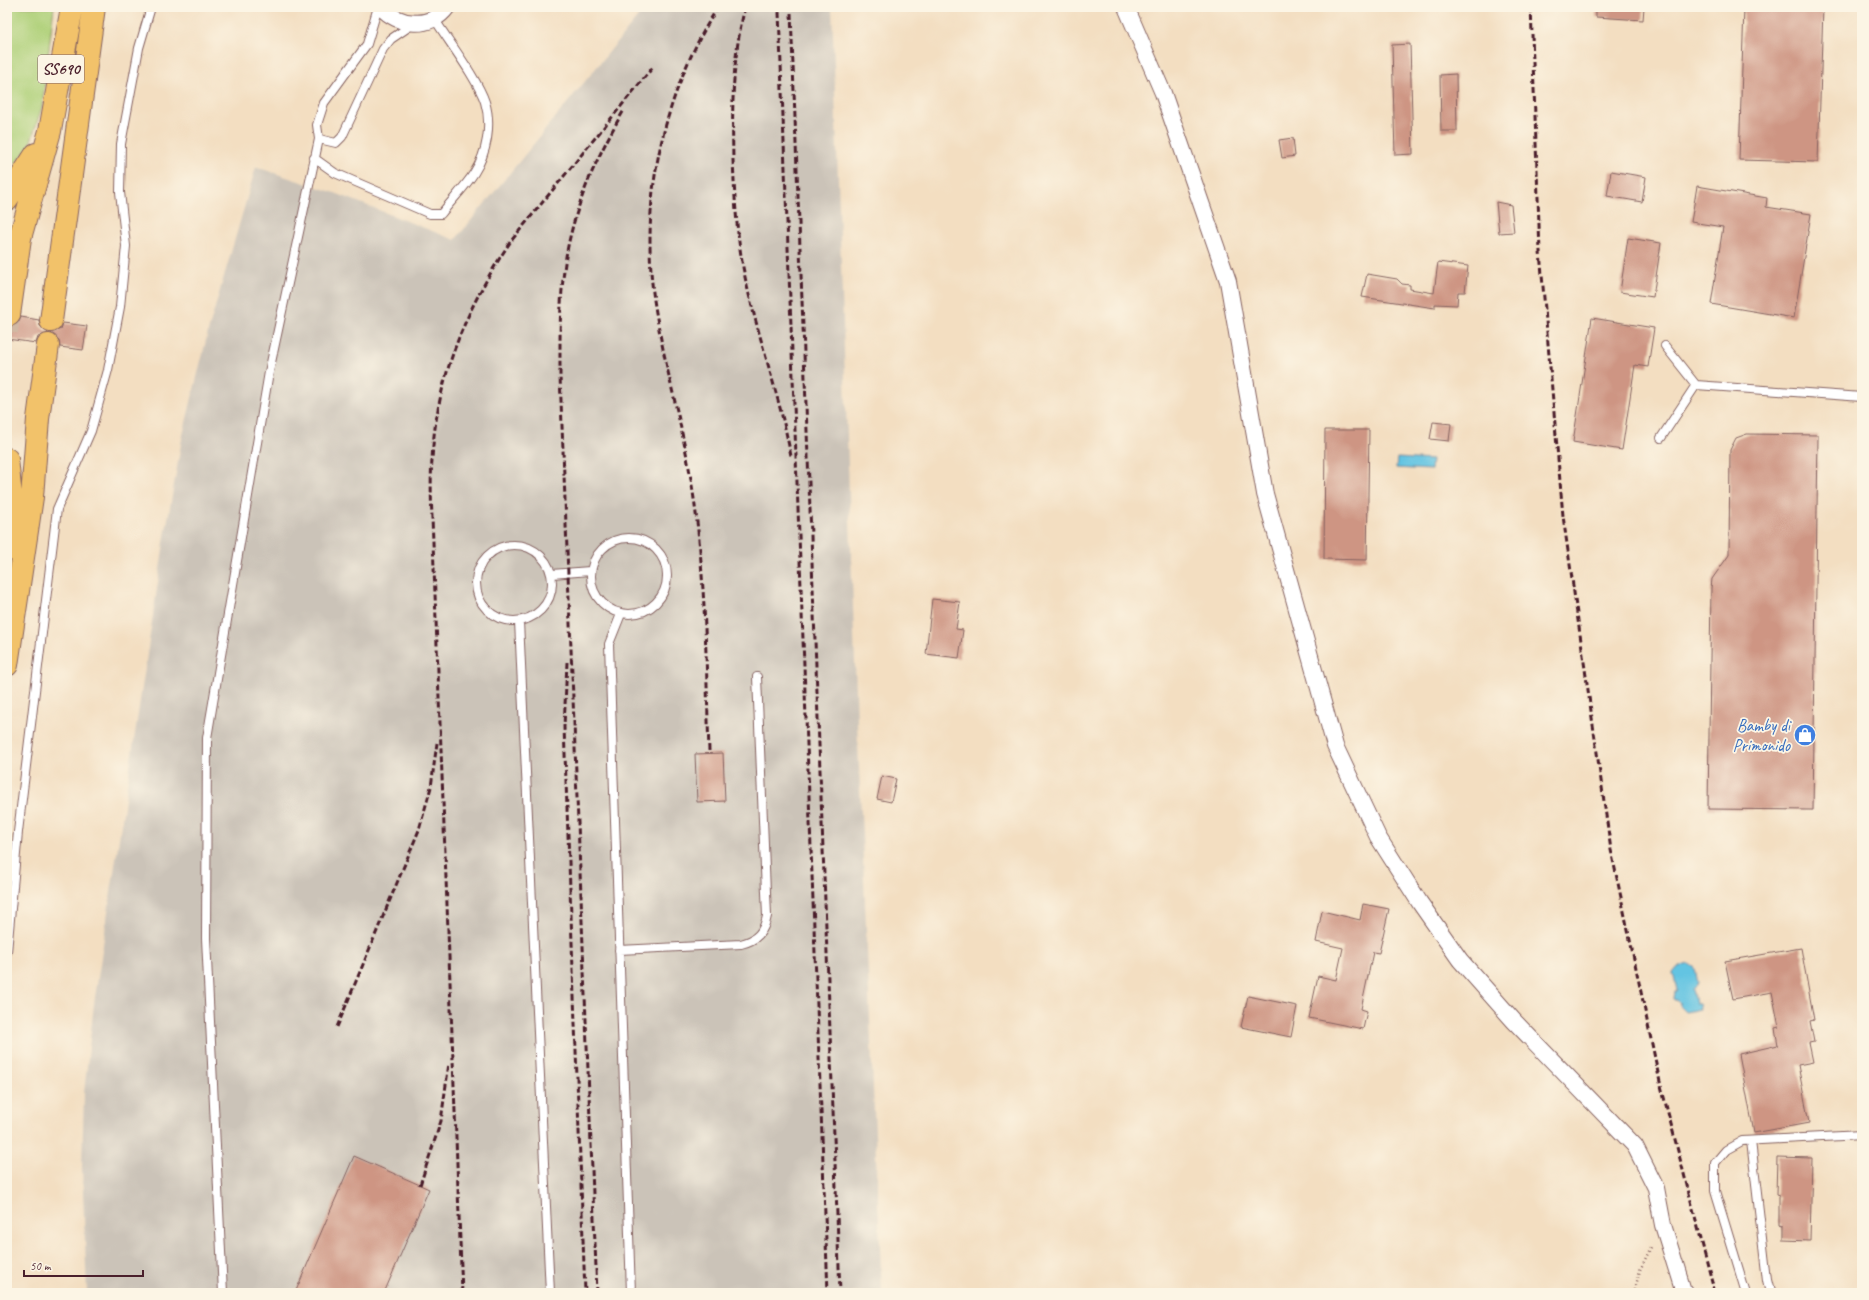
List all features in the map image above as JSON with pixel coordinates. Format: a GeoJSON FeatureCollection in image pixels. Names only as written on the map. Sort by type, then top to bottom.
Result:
{"type":"FeatureCollection","features":[{"type":"Feature","properties":{"kind":"highway","name":"SS690"},"geometry":{"type":"LineString","coordinates":[[50,131],[72,7]]}},
{"type":"Feature","properties":{"kind":"highway"},"geometry":{"type":"LineString","coordinates":[[51,321],[94,7]]}},
{"type":"Feature","properties":{"kind":"highway"},"geometry":{"type":"LineString","coordinates":[[7,199],[22,178],[50,131]]}},
{"type":"Feature","properties":{"kind":"highway"},"geometry":{"type":"LineString","coordinates":[[9,315],[20,238],[50,131]]}},
{"type":"Feature","properties":{"kind":"highway"},"geometry":{"type":"LineString","coordinates":[[7,665],[32,497],[38,420],[48,345]]}},
{"type":"Feature","properties":{"kind":"highway"},"geometry":{"type":"LineString","coordinates":[[7,459],[14,525],[7,571]]}},
{"type":"Feature","properties":{"kind":"street"},"geometry":{"type":"LineString","coordinates":[[380,7],[395,18],[415,23],[434,18],[447,7]]}},
{"type":"Feature","properties":{"kind":"street"},"geometry":{"type":"LineString","coordinates":[[1126,7],[1163,93],[1228,281],[1265,494],[1335,746],[1378,837],[1420,903],[1460,960],[1514,1021],[1635,1146],[1656,1188],[1663,1225],[1684,1293]]}},
{"type":"Feature","properties":{"kind":"lane"},"geometry":{"type":"LineString","coordinates":[[7,952],[18,832],[57,510],[91,431],[108,370],[120,307],[126,246],[120,192],[120,144],[139,48],[151,7]]}},
{"type":"Feature","properties":{"kind":"lane"},"geometry":{"type":"LineString","coordinates":[[223,1293],[206,938],[207,738],[269,372],[319,139],[317,125],[324,103],[367,44],[380,7]]}},
{"type":"Feature","properties":{"kind":"lane"},"geometry":{"type":"LineString","coordinates":[[314,158],[342,176],[430,214],[441,214],[474,173],[484,149],[488,121],[484,102],[476,85],[434,18]]}},
{"type":"Feature","properties":{"kind":"lane"},"geometry":{"type":"LineString","coordinates":[[319,139],[336,143],[342,137],[383,49],[400,31],[415,23]]}},
{"type":"Feature","properties":{"kind":"lane"},"geometry":{"type":"LineString","coordinates":[[1665,346],[1696,386],[1862,397]]}},
{"type":"Feature","properties":{"kind":"lane"},"geometry":{"type":"LineString","coordinates":[[1661,438],[1696,386]]}},
{"type":"Feature","properties":{"kind":"lane"},"geometry":{"type":"LineString","coordinates":[[622,538],[635,538],[646,542],[656,549],[664,559],[667,571],[667,584],[663,595],[655,605],[639,613],[621,614],[610,610],[601,603],[594,594],[590,571],[594,560],[601,550],[611,542],[622,538]]}},
{"type":"Feature","properties":{"kind":"lane"},"geometry":{"type":"LineString","coordinates":[[522,545],[539,553],[548,562],[552,574],[553,587],[549,600],[542,610],[532,617],[519,621],[506,620],[494,616],[485,608],[478,596],[476,584],[477,572],[483,560],[492,551],[503,546],[522,545]]}},
{"type":"Feature","properties":{"kind":"lane"},"geometry":{"type":"LineString","coordinates":[[552,574],[590,571]]}},
{"type":"Feature","properties":{"kind":"lane"},"geometry":{"type":"LineString","coordinates":[[621,614],[609,644],[631,1293]]}},
{"type":"Feature","properties":{"kind":"lane"},"geometry":{"type":"LineString","coordinates":[[519,621],[550,1293]]}},
{"type":"Feature","properties":{"kind":"lane"},"geometry":{"type":"LineString","coordinates":[[619,950],[741,944],[756,938],[763,932],[768,916],[757,676]]}},
{"type":"Feature","properties":{"kind":"lane"},"geometry":{"type":"LineString","coordinates":[[1746,1293],[1715,1191],[1715,1163],[1726,1150],[1742,1141],[1862,1135]]}},
{"type":"Feature","properties":{"kind":"lane"},"geometry":{"type":"LineString","coordinates":[[1751,1141],[1770,1293]]}},
{"type":"Feature","properties":{"kind":"path"},"geometry":{"type":"LineString","coordinates":[[1634,1293],[1640,1270],[1663,1225]]}},
{"type":"Feature","properties":{"kind":"shaded area"},"geometry":{"type":"Polygon","coordinates":[[[646,7],[832,7],[857,721],[882,1293],[87,1293],[82,1167],[84,1093],[94,1004],[165,536],[182,439],[209,328],[256,167],[335,193],[455,240],[646,7]]]}},
{"type":"Feature","properties":{"kind":"green space"},"geometry":{"type":"Polygon","coordinates":[[[7,7],[54,7],[42,107],[29,147],[7,173],[7,7]]]}},
{"type":"Feature","properties":{"kind":"water"},"geometry":{"type":"Polygon","coordinates":[[[1397,458],[1432,460],[1431,470],[1396,468],[1397,458]]]}},
{"type":"Feature","properties":{"kind":"water"},"geometry":{"type":"Polygon","coordinates":[[[1689,964],[1695,968],[1698,984],[1692,989],[1695,1003],[1699,1003],[1700,1009],[1686,1012],[1680,1006],[1679,1002],[1673,999],[1674,992],[1677,990],[1673,973],[1678,967],[1689,964]]]}},
{"type":"Feature","properties":{"kind":"building"},"geometry":{"type":"Polygon","coordinates":[[[1596,7],[1644,7],[1643,20],[1596,17],[1596,7]]]}},
{"type":"Feature","properties":{"kind":"building"},"geometry":{"type":"Polygon","coordinates":[[[1744,7],[1823,7],[1818,162],[1739,160],[1744,7]]]}},
{"type":"Feature","properties":{"kind":"building"},"geometry":{"type":"Polygon","coordinates":[[[1410,44],[1413,154],[1395,155],[1392,45],[1410,44]]]}},
{"type":"Feature","properties":{"kind":"building"},"geometry":{"type":"Polygon","coordinates":[[[1456,74],[1457,131],[1441,131],[1440,75],[1456,74]]]}},
{"type":"Feature","properties":{"kind":"building"},"geometry":{"type":"Polygon","coordinates":[[[1293,138],[1295,156],[1282,158],[1279,140],[1293,138]]]}},
{"type":"Feature","properties":{"kind":"building"},"geometry":{"type":"Polygon","coordinates":[[[1611,171],[1646,177],[1642,202],[1607,196],[1611,171]]]}},
{"type":"Feature","properties":{"kind":"building"},"geometry":{"type":"Polygon","coordinates":[[[1697,186],[1767,198],[1766,207],[1811,214],[1794,318],[1711,304],[1723,227],[1691,222],[1697,186]]]}},
{"type":"Feature","properties":{"kind":"building"},"geometry":{"type":"Polygon","coordinates":[[[1496,202],[1511,205],[1514,232],[1499,233],[1496,202]]]}},
{"type":"Feature","properties":{"kind":"building"},"geometry":{"type":"Polygon","coordinates":[[[1628,238],[1661,243],[1653,297],[1620,292],[1628,238]]]}},
{"type":"Feature","properties":{"kind":"building"},"geometry":{"type":"Polygon","coordinates":[[[1438,262],[1468,266],[1465,292],[1458,292],[1457,305],[1435,304],[1435,308],[1362,297],[1367,274],[1397,279],[1402,284],[1410,285],[1410,289],[1434,293],[1438,262]]]}},
{"type":"Feature","properties":{"kind":"building"},"geometry":{"type":"Polygon","coordinates":[[[21,317],[39,320],[40,326],[48,333],[38,337],[36,343],[7,339],[7,327],[14,326],[19,322],[21,317]]]}},
{"type":"Feature","properties":{"kind":"building"},"geometry":{"type":"Polygon","coordinates":[[[1592,318],[1654,328],[1648,367],[1635,365],[1622,450],[1573,442],[1592,318]]]}},
{"type":"Feature","properties":{"kind":"building"},"geometry":{"type":"Polygon","coordinates":[[[63,323],[87,326],[83,350],[60,347],[59,340],[51,333],[61,329],[63,323]]]}},
{"type":"Feature","properties":{"kind":"building"},"geometry":{"type":"Polygon","coordinates":[[[1433,422],[1451,424],[1449,441],[1430,439],[1433,422]]]}},
{"type":"Feature","properties":{"kind":"building"},"geometry":{"type":"Polygon","coordinates":[[[1325,430],[1369,430],[1367,560],[1324,559],[1325,430]]]}},
{"type":"Feature","properties":{"kind":"building"},"geometry":{"type":"Polygon","coordinates":[[[1747,434],[1818,435],[1813,810],[1708,809],[1711,588],[1712,579],[1729,555],[1730,450],[1736,438],[1747,434]]]}},
{"type":"Feature","properties":{"kind":"building"},"geometry":{"type":"Polygon","coordinates":[[[932,599],[960,602],[956,629],[963,630],[959,658],[926,654],[932,599]]]}},
{"type":"Feature","properties":{"kind":"building"},"geometry":{"type":"Polygon","coordinates":[[[723,753],[725,801],[697,802],[695,754],[723,753]]]}},
{"type":"Feature","properties":{"kind":"building"},"geometry":{"type":"Polygon","coordinates":[[[882,776],[896,779],[891,802],[877,799],[882,776]]]}},
{"type":"Feature","properties":{"kind":"building"},"geometry":{"type":"Polygon","coordinates":[[[1363,904],[1389,909],[1379,953],[1373,952],[1361,1009],[1367,1011],[1363,1029],[1309,1018],[1318,976],[1336,980],[1343,948],[1316,942],[1322,911],[1360,920],[1363,904]]]}},
{"type":"Feature","properties":{"kind":"building"},"geometry":{"type":"Polygon","coordinates":[[[1801,948],[1814,1020],[1810,1021],[1814,1042],[1809,1043],[1813,1062],[1798,1065],[1809,1123],[1754,1133],[1739,1054],[1778,1045],[1775,1028],[1779,1027],[1772,992],[1733,999],[1725,961],[1801,948]]]}},
{"type":"Feature","properties":{"kind":"building"},"geometry":{"type":"Polygon","coordinates":[[[1248,996],[1297,1006],[1291,1037],[1241,1027],[1248,996]]]}},
{"type":"Feature","properties":{"kind":"building"},"geometry":{"type":"Polygon","coordinates":[[[354,1156],[429,1189],[384,1293],[295,1293],[354,1156]]]}},
{"type":"Feature","properties":{"kind":"building"},"geometry":{"type":"Polygon","coordinates":[[[1777,1157],[1812,1158],[1810,1241],[1783,1240],[1783,1225],[1779,1224],[1779,1196],[1776,1195],[1777,1157]]]}},
{"type":"Feature","properties":{"kind":"tunnel"},"geometry":{"type":"LineString","coordinates":[[7,332],[9,315]]}},
{"type":"Feature","properties":{"kind":"railway"},"geometry":{"type":"LineString","coordinates":[[709,751],[705,625],[698,530],[690,474],[663,350],[654,300],[650,262],[650,224],[660,148],[670,111],[683,75],[699,40],[718,7]]}},
{"type":"Feature","properties":{"kind":"railway"},"geometry":{"type":"LineString","coordinates":[[745,7],[735,64],[733,102],[733,160],[737,223],[747,286],[791,456]]}},
{"type":"Feature","properties":{"kind":"railway"},"geometry":{"type":"LineString","coordinates":[[1531,7],[1540,252],[1563,516],[1611,850],[1660,1082],[1715,1293]]}},
{"type":"Feature","properties":{"kind":"railway"},"geometry":{"type":"LineString","coordinates":[[779,12],[828,1293]]}},
{"type":"Feature","properties":{"kind":"railway"},"geometry":{"type":"LineString","coordinates":[[791,13],[840,1293]]}},
{"type":"Feature","properties":{"kind":"railway"},"geometry":{"type":"LineString","coordinates":[[462,1293],[431,501],[431,470],[435,430],[440,401],[456,345],[467,318],[495,266],[511,241],[653,67]]}},
{"type":"Feature","properties":{"kind":"railway"},"geometry":{"type":"LineString","coordinates":[[597,1293],[560,376],[560,322],[564,269],[575,217],[593,170],[624,110]]}},
{"type":"Feature","properties":{"kind":"railway"},"geometry":{"type":"LineString","coordinates":[[567,662],[564,727],[585,1293]]}},
{"type":"Feature","properties":{"kind":"railway"},"geometry":{"type":"LineString","coordinates":[[337,1027],[419,830],[431,787],[437,743]]}},
{"type":"Feature","properties":{"kind":"railway"},"geometry":{"type":"LineString","coordinates":[[420,1185],[441,1121],[449,1063]]}},
{"type":"Feature","properties":{"kind":"place","name":"Bamby di Primonido"},"geometry":{"type":"Point","coordinates":[1805,735]}}]}
